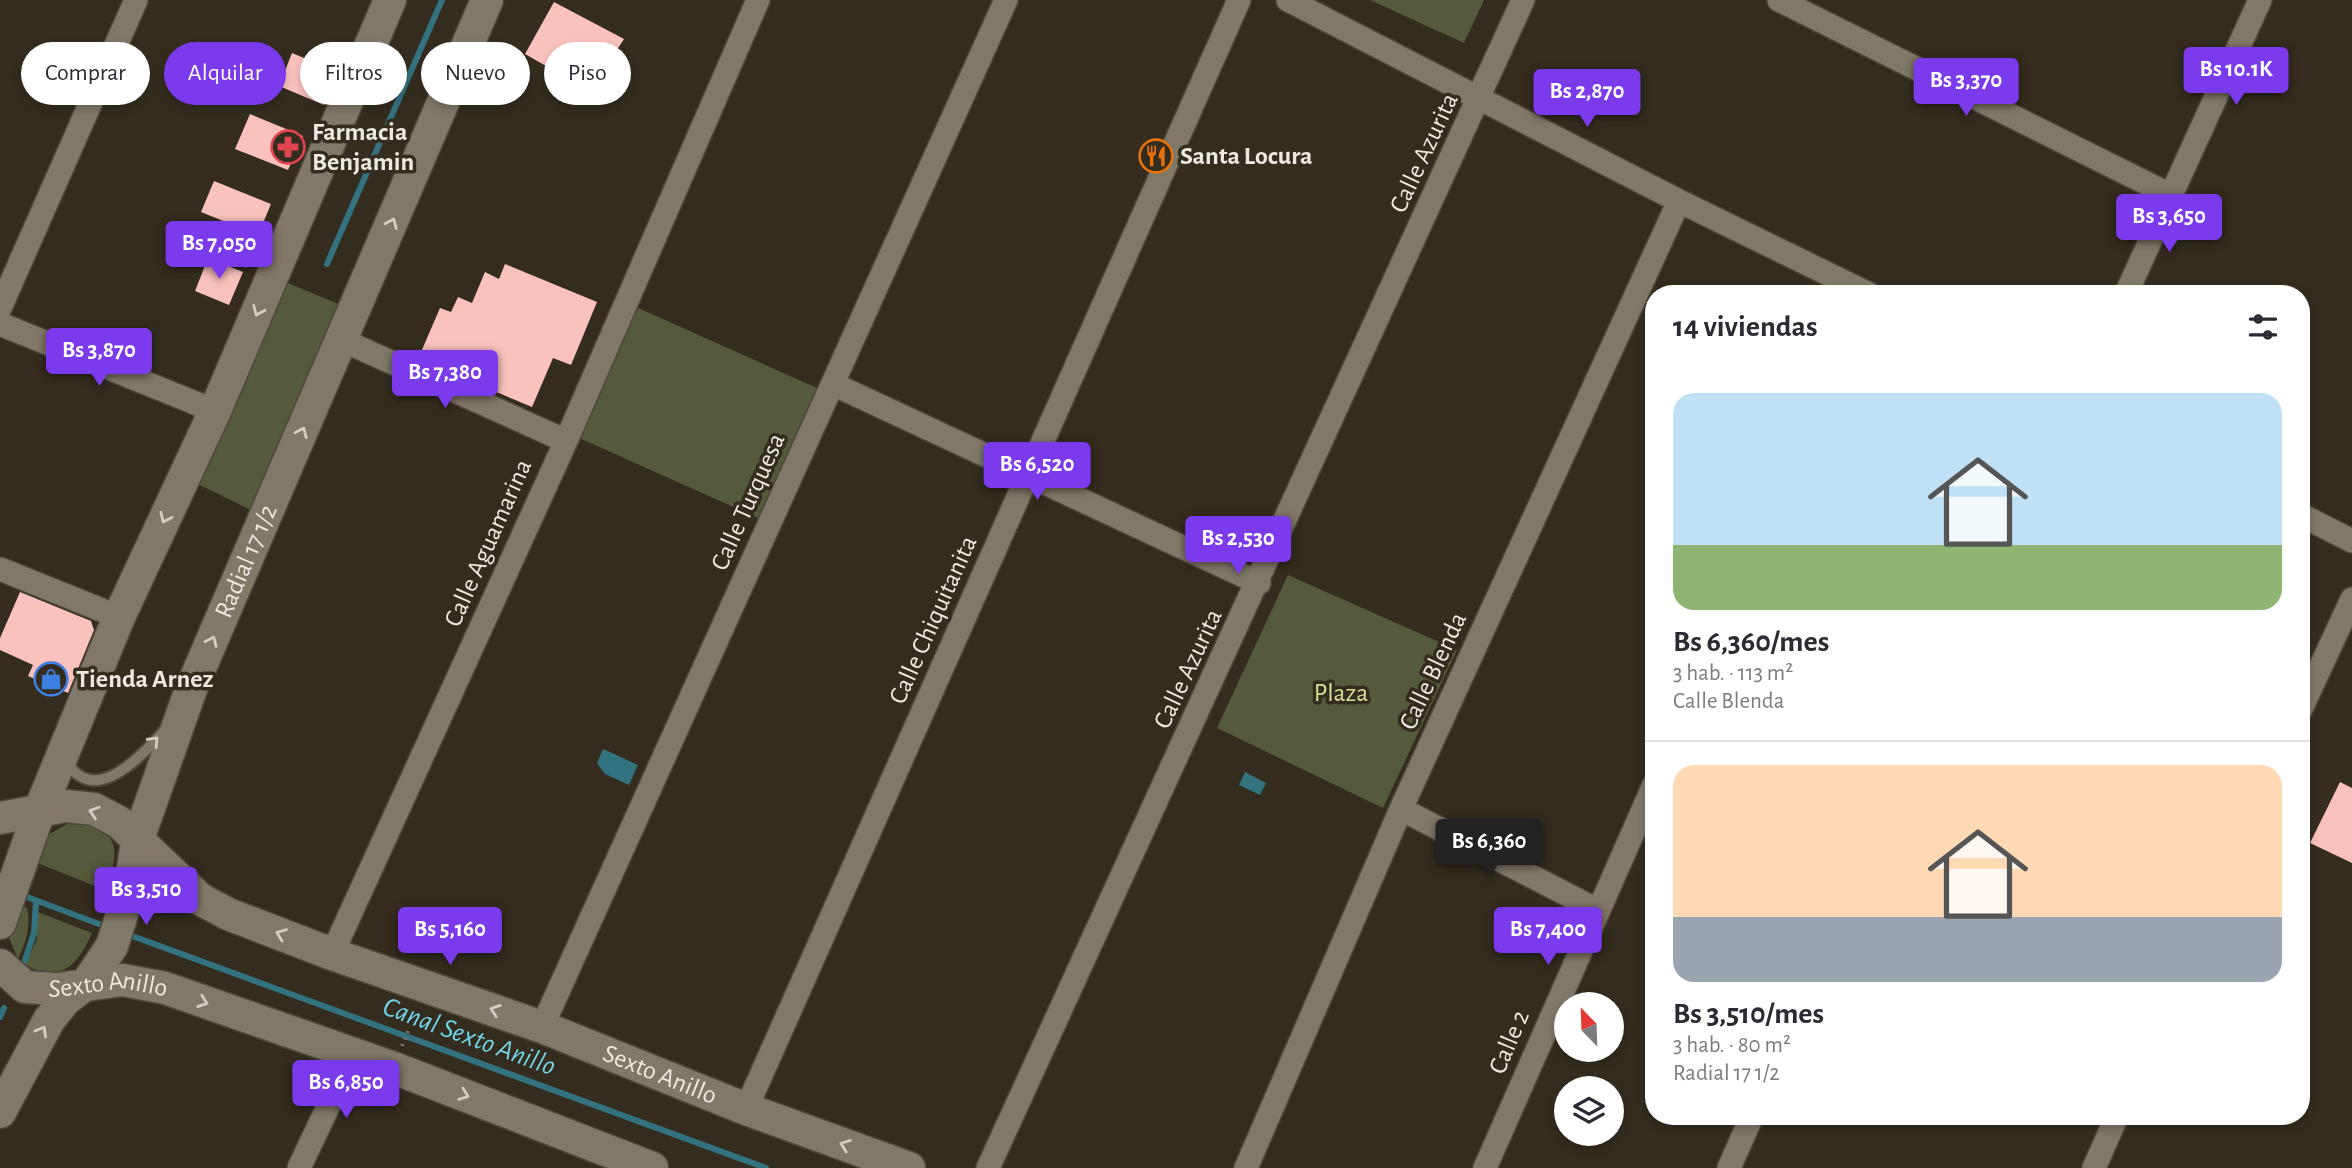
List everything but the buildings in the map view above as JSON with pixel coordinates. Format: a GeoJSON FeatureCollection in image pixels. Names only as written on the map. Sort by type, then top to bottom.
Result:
{"type":"FeatureCollection","features":[{"type":"Feature","properties":{"kind":"main road"},"geometry":{"type":"LineString","coordinates":[[3,916],[39,812],[119,617],[215,411],[390,0]]}},
{"type":"Feature","properties":{"kind":"main road","name":"Radial 17 1/2"},"geometry":{"type":"LineString","coordinates":[[0,1112],[49,1020],[65,1000],[87,983],[113,946],[129,892],[137,842],[184,709],[487,0]]}},
{"type":"Feature","properties":{"kind":"main road","name":"Sexto Anillo"},"geometry":{"type":"LineString","coordinates":[[0,818],[66,806],[94,809],[118,822],[200,899],[228,914],[332,954],[542,1027],[746,1109],[909,1168]]}},
{"type":"Feature","properties":{"kind":"main road","name":"Sexto Anillo"},"geometry":{"type":"LineString","coordinates":[[0,965],[25,987],[57,989],[123,980],[166,988],[353,1054],[598,1159],[652,1168]]}},
{"type":"Feature","properties":{"kind":"street"},"geometry":{"type":"LineString","coordinates":[[0,308],[136,0]]}},
{"type":"Feature","properties":{"kind":"street","name":"Calle Aguamarina"},"geometry":{"type":"LineString","coordinates":[[332,954],[566,440],[758,0]]}},
{"type":"Feature","properties":{"kind":"street","name":"Calle Turquesa"},"geometry":{"type":"LineString","coordinates":[[542,1027],[1006,0]]}},
{"type":"Feature","properties":{"kind":"street","name":"Calle Chiquitanita"},"geometry":{"type":"LineString","coordinates":[[746,1109],[1240,0]]}},
{"type":"Feature","properties":{"kind":"street"},"geometry":{"type":"LineString","coordinates":[[1288,0],[1679,201],[1851,285]]}},
{"type":"Feature","properties":{"kind":"street","name":"Calle Azurita"},"geometry":{"type":"LineString","coordinates":[[988,1168],[1259,583],[1523,0]]}},
{"type":"Feature","properties":{"kind":"street"},"geometry":{"type":"LineString","coordinates":[[1779,0],[2172,196]]}},
{"type":"Feature","properties":{"kind":"street"},"geometry":{"type":"LineString","coordinates":[[2130,285],[2260,0]]}},
{"type":"Feature","properties":{"kind":"street","name":"Calle Blenda"},"geometry":{"type":"LineString","coordinates":[[1246,1168],[1401,809],[1679,201]]}},
{"type":"Feature","properties":{"kind":"street"},"geometry":{"type":"LineString","coordinates":[[0,324],[215,411]]}},
{"type":"Feature","properties":{"kind":"street"},"geometry":{"type":"LineString","coordinates":[[342,340],[566,440]]}},
{"type":"Feature","properties":{"kind":"street"},"geometry":{"type":"LineString","coordinates":[[832,384],[1259,583]]}},
{"type":"Feature","properties":{"kind":"street"},"geometry":{"type":"LineString","coordinates":[[2310,520],[2352,541]]}},
{"type":"Feature","properties":{"kind":"street"},"geometry":{"type":"LineString","coordinates":[[0,569],[119,617]]}},
{"type":"Feature","properties":{"kind":"street"},"geometry":{"type":"LineString","coordinates":[[2310,690],[2352,599]]}},
{"type":"Feature","properties":{"kind":"street","name":"Calle 2"},"geometry":{"type":"LineString","coordinates":[[1485,1168],[1645,805]]}},
{"type":"Feature","properties":{"kind":"street"},"geometry":{"type":"LineString","coordinates":[[1401,809],[1597,909]]}},
{"type":"Feature","properties":{"kind":"street"},"geometry":{"type":"LineString","coordinates":[[299,1168],[353,1054]]}},
{"type":"Feature","properties":{"kind":"street"},"geometry":{"type":"LineString","coordinates":[[1729,1168],[1748,1125]]}},
{"type":"Feature","properties":{"kind":"street"},"geometry":{"type":"LineString","coordinates":[[2094,1168],[2113,1125]]}},
{"type":"Feature","properties":{"kind":"lane"},"geometry":{"type":"LineString","coordinates":[[63,756],[74,774],[90,782],[108,778],[138,757],[184,709]]}},
{"type":"Feature","properties":{"kind":"path"},"geometry":{"type":"LineString","coordinates":[[399,1055],[417,1006]]}},
{"type":"Feature","properties":{"kind":"green space"},"geometry":{"type":"Polygon","coordinates":[[[1370,0],[1484,0],[1464,43],[1370,0]]]}},
{"type":"Feature","properties":{"kind":"green space"},"geometry":{"type":"Polygon","coordinates":[[[283,281],[343,306],[253,511],[196,483],[283,281]]]}},
{"type":"Feature","properties":{"kind":"green space"},"geometry":{"type":"Polygon","coordinates":[[[636,307],[817,388],[758,518],[577,437],[636,307]]]}},
{"type":"Feature","properties":{"kind":"green space","name":"Plaza"},"geometry":{"type":"Polygon","coordinates":[[[1288,575],[1457,650],[1383,808],[1217,728],[1288,575]]]}},
{"type":"Feature","properties":{"kind":"green space"},"geometry":{"type":"Polygon","coordinates":[[[67,824],[97,828],[106,833],[112,841],[114,862],[105,890],[35,862],[46,836],[67,824]]]}},
{"type":"Feature","properties":{"kind":"green space"},"geometry":{"type":"Polygon","coordinates":[[[15,903],[27,908],[28,915],[27,934],[18,959],[9,938],[15,903]]]}},
{"type":"Feature","properties":{"kind":"green space"},"geometry":{"type":"Polygon","coordinates":[[[35,911],[92,933],[81,954],[67,968],[49,973],[25,965],[37,939],[35,911]]]}},
{"type":"Feature","properties":{"kind":"water"},"geometry":{"type":"Polygon","coordinates":[[[603,749],[638,765],[629,785],[605,774],[597,763],[603,749]]]}},
{"type":"Feature","properties":{"kind":"water"},"geometry":{"type":"Polygon","coordinates":[[[1245,772],[1266,783],[1260,795],[1239,785],[1245,772]]]}},
{"type":"Feature","properties":{"kind":"waterway"},"geometry":{"type":"LineString","coordinates":[[327,264],[442,0]]}},
{"type":"Feature","properties":{"kind":"waterway","name":"Canal Sexto Anillo"},"geometry":{"type":"LineString","coordinates":[[19,894],[107,927]]}},
{"type":"Feature","properties":{"kind":"waterway"},"geometry":{"type":"LineString","coordinates":[[22,969],[34,933],[36,901]]}},
{"type":"Feature","properties":{"kind":"waterway","name":"Canal Sexto Anillo"},"geometry":{"type":"LineString","coordinates":[[124,933],[766,1168]]}},
{"type":"Feature","properties":{"kind":"waterway"},"geometry":{"type":"LineString","coordinates":[[0,1017],[4,1008]]}},
{"type":"Feature","properties":{"kind":"place","name":"Farmacia Benjamin"},"geometry":{"type":"Point","coordinates":[288,147]}},
{"type":"Feature","properties":{"kind":"place","name":"Santa Locura"},"geometry":{"type":"Point","coordinates":[1156,156]}},
{"type":"Feature","properties":{"kind":"place","name":"Tienda Arnez"},"geometry":{"type":"Point","coordinates":[51,679]}}]}
